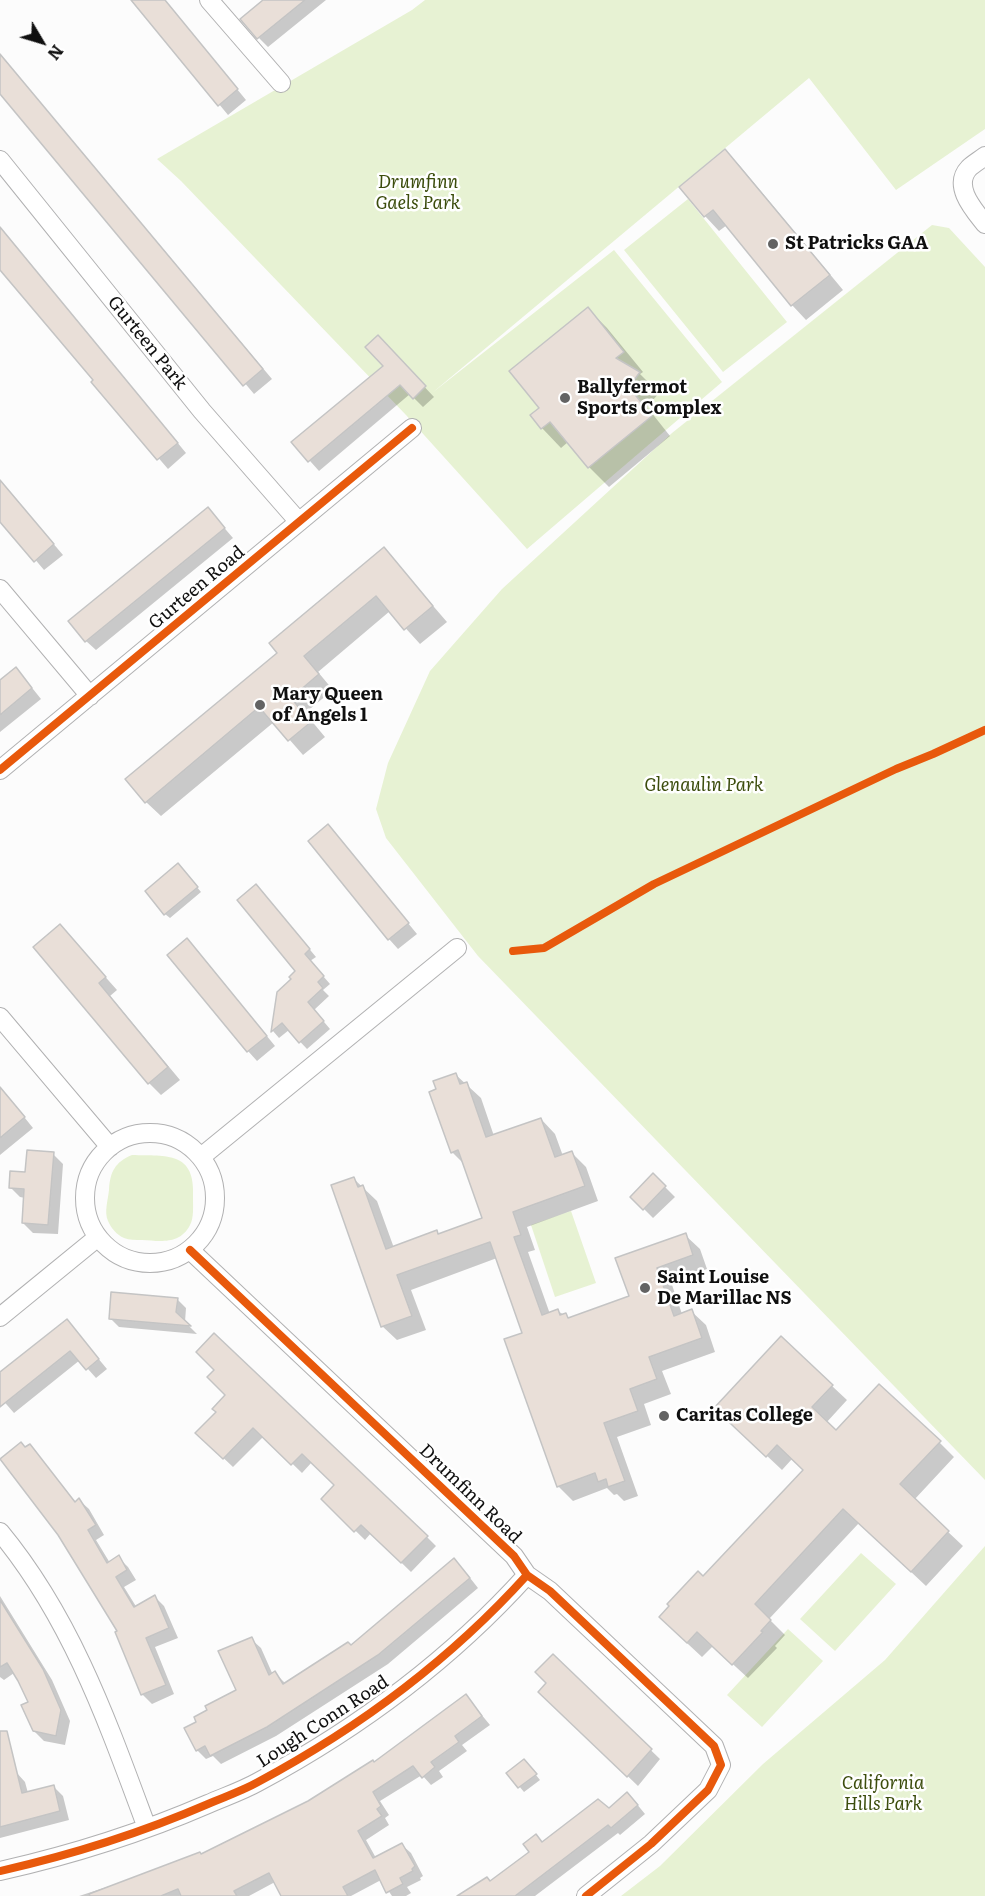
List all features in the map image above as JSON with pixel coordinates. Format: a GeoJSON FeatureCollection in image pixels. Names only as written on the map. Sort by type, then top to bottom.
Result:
{"type":"FeatureCollection","features":[{"type":"Feature","properties":{"kind":"street"},"geometry":{"type":"LineString","coordinates":[[209,0],[281,83]]}},
{"type":"Feature","properties":{"kind":"street"},"geometry":{"type":"LineString","coordinates":[[985,156],[968,169],[963,183],[967,201],[985,224]]}},
{"type":"Feature","properties":{"kind":"street","name":"Gurteen Park"},"geometry":{"type":"LineString","coordinates":[[0,160],[202,411],[299,522]]}},
{"type":"Feature","properties":{"kind":"street","name":"Gurteen Road"},"geometry":{"type":"LineString","coordinates":[[0,770],[412,428]]}},
{"type":"Feature","properties":{"kind":"street"},"geometry":{"type":"LineString","coordinates":[[0,589],[90,696]]}},
{"type":"Feature","properties":{"kind":"street"},"geometry":{"type":"LineString","coordinates":[[201,1157],[457,948]]}},
{"type":"Feature","properties":{"kind":"street"},"geometry":{"type":"LineString","coordinates":[[0,1017],[110,1147]]}},
{"type":"Feature","properties":{"kind":"street"},"geometry":{"type":"LineString","coordinates":[[148,1133],[168,1135],[186,1143],[201,1157],[212,1175],[216,1196],[213,1216],[204,1234],[190,1250],[172,1259],[152,1263],[132,1260],[113,1252],[98,1237],[89,1220],[85,1200],[88,1180],[96,1162],[110,1147],[127,1137],[148,1133]]}},
{"type":"Feature","properties":{"kind":"street"},"geometry":{"type":"LineString","coordinates":[[0,1317],[98,1237]]}},
{"type":"Feature","properties":{"kind":"street","name":"Drumfinn Road"},"geometry":{"type":"LineString","coordinates":[[190,1250],[514,1556],[527,1575],[550,1591],[714,1746],[721,1764],[708,1790],[651,1845],[586,1896]]}},
{"type":"Feature","properties":{"kind":"street"},"geometry":{"type":"LineString","coordinates":[[0,1532],[14,1549],[70,1639],[102,1706],[147,1828]]}},
{"type":"Feature","properties":{"kind":"street","name":"Lough Conn Road"},"geometry":{"type":"LineString","coordinates":[[0,1871],[68,1854],[147,1828],[256,1783],[321,1746],[374,1710],[441,1659],[527,1575]]}},
{"type":"Feature","properties":{"kind":"green space","name":"Drumfinn Gaels Park"},"geometry":{"type":"Polygon","coordinates":[[[425,0],[985,0],[985,129],[896,190],[809,78],[432,393],[614,250],[722,382],[527,549],[406,415],[181,181],[157,159],[412,10],[425,0]]]}},
{"type":"Feature","properties":{"kind":"green space"},"geometry":{"type":"Polygon","coordinates":[[[688,199],[787,322],[723,372],[624,250],[688,199]]]}},
{"type":"Feature","properties":{"kind":"green space","name":"Glenaulin Park"},"geometry":{"type":"Polygon","coordinates":[[[932,225],[949,228],[985,267],[985,1480],[478,956],[386,838],[376,809],[388,763],[430,671],[502,589],[672,433],[932,225]]]}},
{"type":"Feature","properties":{"kind":"green space"},"geometry":{"type":"Polygon","coordinates":[[[132,1155],[177,1159],[190,1172],[193,1183],[193,1215],[190,1225],[181,1236],[162,1241],[130,1240],[119,1235],[111,1226],[106,1210],[111,1178],[118,1164],[132,1155]]]}},
{"type":"Feature","properties":{"kind":"green space"},"geometry":{"type":"Polygon","coordinates":[[[571,1211],[596,1283],[555,1297],[531,1225],[571,1211]]]}},
{"type":"Feature","properties":{"kind":"green space","name":"California Hills Park"},"geometry":{"type":"Polygon","coordinates":[[[985,1546],[985,1896],[621,1896],[660,1866],[763,1764],[885,1660],[985,1546]]]}},
{"type":"Feature","properties":{"kind":"green space"},"geometry":{"type":"Polygon","coordinates":[[[861,1553],[896,1584],[835,1651],[800,1619],[861,1553]]]}},
{"type":"Feature","properties":{"kind":"green space"},"geometry":{"type":"Polygon","coordinates":[[[788,1629],[823,1661],[762,1727],[727,1695],[788,1629]]]}},
{"type":"Feature","properties":{"kind":"building"},"geometry":{"type":"Polygon","coordinates":[[[131,0],[165,0],[238,89],[218,106],[131,0]]]}},
{"type":"Feature","properties":{"kind":"building"},"geometry":{"type":"Polygon","coordinates":[[[263,0],[305,0],[257,39],[240,19],[263,0]]]}},
{"type":"Feature","properties":{"kind":"building"},"geometry":{"type":"Polygon","coordinates":[[[0,54],[263,369],[243,386],[0,94],[0,54]]]}},
{"type":"Feature","properties":{"kind":"building","name":"St Patricks GAA"},"geometry":{"type":"Polygon","coordinates":[[[725,149],[830,275],[791,306],[713,210],[704,217],[679,187],[725,149]]]}},
{"type":"Feature","properties":{"kind":"building"},"geometry":{"type":"Polygon","coordinates":[[[0,227],[178,443],[157,460],[0,270],[0,227]]]}},
{"type":"Feature","properties":{"kind":"building"},"geometry":{"type":"Polygon","coordinates":[[[588,307],[624,352],[616,358],[640,372],[629,387],[652,416],[588,468],[550,422],[541,429],[530,415],[539,408],[509,371],[588,307]]]}},
{"type":"Feature","properties":{"kind":"building"},"geometry":{"type":"Polygon","coordinates":[[[378,335],[426,386],[413,399],[400,385],[308,462],[291,442],[383,366],[365,347],[378,335]]]}},
{"type":"Feature","properties":{"kind":"building"},"geometry":{"type":"Polygon","coordinates":[[[0,480],[54,544],[34,562],[0,522],[0,480]]]}},
{"type":"Feature","properties":{"kind":"building"},"geometry":{"type":"Polygon","coordinates":[[[208,507],[225,528],[85,642],[68,621],[208,507]]]}},
{"type":"Feature","properties":{"kind":"building"},"geometry":{"type":"Polygon","coordinates":[[[384,547],[433,606],[404,630],[376,596],[304,656],[319,674],[291,698],[311,722],[288,741],[259,707],[145,803],[125,779],[277,653],[269,643],[384,547]]]}},
{"type":"Feature","properties":{"kind":"building"},"geometry":{"type":"Polygon","coordinates":[[[16,667],[32,688],[0,715],[0,680],[16,667]]]}},
{"type":"Feature","properties":{"kind":"building"},"geometry":{"type":"Polygon","coordinates":[[[328,824],[409,923],[388,940],[308,841],[328,824]]]}},
{"type":"Feature","properties":{"kind":"building"},"geometry":{"type":"Polygon","coordinates":[[[178,863],[198,887],[164,915],[145,891],[178,863]]]}},
{"type":"Feature","properties":{"kind":"building"},"geometry":{"type":"Polygon","coordinates":[[[256,884],[310,949],[305,954],[324,976],[318,982],[323,988],[308,1002],[324,1021],[299,1043],[282,1023],[271,1032],[277,992],[291,979],[289,977],[295,971],[237,900],[256,884]]]}},
{"type":"Feature","properties":{"kind":"building"},"geometry":{"type":"Polygon","coordinates":[[[60,924],[106,977],[99,983],[168,1067],[148,1084],[33,947],[60,924]]]}},
{"type":"Feature","properties":{"kind":"building"},"geometry":{"type":"Polygon","coordinates":[[[187,938],[267,1036],[247,1052],[167,955],[187,938]]]}},
{"type":"Feature","properties":{"kind":"building","name":"Saint Louise De Marillac NS"},"geometry":{"type":"Polygon","coordinates":[[[456,1073],[460,1084],[467,1082],[486,1137],[541,1118],[555,1157],[572,1151],[585,1186],[513,1212],[521,1235],[514,1237],[542,1315],[558,1309],[560,1315],[566,1313],[568,1318],[629,1296],[615,1258],[686,1233],[693,1255],[657,1268],[674,1316],[692,1309],[702,1338],[649,1357],[657,1379],[630,1389],[638,1411],[604,1423],[625,1481],[608,1487],[606,1479],[598,1482],[595,1473],[557,1487],[504,1339],[522,1333],[490,1242],[397,1275],[412,1316],[381,1327],[331,1185],[354,1177],[358,1187],[363,1185],[386,1249],[437,1230],[438,1234],[482,1218],[458,1150],[451,1153],[429,1092],[436,1089],[433,1081],[456,1073]]]}},
{"type":"Feature","properties":{"kind":"building"},"geometry":{"type":"Polygon","coordinates":[[[0,1087],[25,1117],[0,1138],[0,1087]]]}},
{"type":"Feature","properties":{"kind":"building"},"geometry":{"type":"Polygon","coordinates":[[[27,1150],[54,1152],[48,1225],[22,1223],[24,1189],[9,1188],[10,1171],[25,1172],[27,1150]]]}},
{"type":"Feature","properties":{"kind":"building"},"geometry":{"type":"Polygon","coordinates":[[[653,1173],[666,1186],[643,1210],[630,1197],[653,1173]]]}},
{"type":"Feature","properties":{"kind":"building"},"geometry":{"type":"Polygon","coordinates":[[[111,1292],[178,1298],[176,1312],[191,1326],[109,1319],[111,1292]]]}},
{"type":"Feature","properties":{"kind":"building"},"geometry":{"type":"Polygon","coordinates":[[[67,1319],[99,1359],[86,1370],[70,1351],[0,1407],[0,1372],[67,1319]]]}},
{"type":"Feature","properties":{"kind":"building"},"geometry":{"type":"Polygon","coordinates":[[[214,1333],[428,1536],[401,1563],[361,1525],[354,1532],[321,1499],[334,1485],[302,1454],[291,1465],[253,1428],[223,1459],[195,1433],[216,1412],[212,1409],[225,1395],[207,1377],[214,1370],[196,1352],[214,1333]]]}},
{"type":"Feature","properties":{"kind":"building","name":"Caritas College"},"geometry":{"type":"Polygon","coordinates":[[[781,1336],[833,1385],[812,1407],[836,1430],[879,1384],[941,1441],[900,1484],[949,1531],[911,1572],[843,1509],[755,1604],[771,1620],[761,1631],[763,1632],[732,1665],[697,1632],[687,1643],[659,1617],[669,1606],[667,1604],[698,1571],[703,1576],[803,1470],[777,1445],[766,1457],[714,1408],[781,1336]]]}},
{"type":"Feature","properties":{"kind":"building"},"geometry":{"type":"Polygon","coordinates":[[[21,1442],[25,1447],[30,1444],[75,1502],[79,1498],[96,1525],[88,1530],[107,1563],[119,1555],[127,1570],[116,1577],[134,1607],[155,1595],[169,1628],[146,1638],[166,1685],[141,1695],[115,1632],[117,1631],[58,1535],[0,1459],[21,1442]]]}},
{"type":"Feature","properties":{"kind":"building"},"geometry":{"type":"Polygon","coordinates":[[[454,1558],[470,1578],[378,1655],[267,1727],[210,1756],[205,1746],[196,1751],[184,1728],[196,1722],[194,1717],[207,1710],[205,1706],[236,1690],[218,1651],[252,1637],[269,1675],[275,1671],[283,1684],[348,1642],[351,1645],[454,1558]]]}},
{"type":"Feature","properties":{"kind":"building"},"geometry":{"type":"Polygon","coordinates":[[[0,1600],[43,1669],[61,1710],[56,1736],[33,1731],[21,1705],[28,1702],[18,1681],[7,1663],[0,1667],[0,1600]]]}},
{"type":"Feature","properties":{"kind":"building"},"geometry":{"type":"Polygon","coordinates":[[[553,1654],[652,1749],[627,1777],[538,1692],[546,1683],[535,1672],[553,1654]]]}},
{"type":"Feature","properties":{"kind":"building"},"geometry":{"type":"Polygon","coordinates":[[[466,1694],[482,1716],[455,1736],[459,1742],[431,1762],[435,1767],[422,1778],[413,1766],[373,1792],[381,1806],[377,1809],[382,1816],[358,1831],[373,1858],[402,1843],[415,1866],[413,1871],[400,1878],[403,1884],[386,1893],[375,1870],[343,1887],[348,1896],[281,1896],[269,1873],[234,1891],[237,1896],[181,1896],[178,1889],[161,1896],[90,1896],[89,1894],[200,1852],[201,1854],[308,1801],[373,1760],[374,1762],[466,1694]]]}},
{"type":"Feature","properties":{"kind":"building"},"geometry":{"type":"Polygon","coordinates":[[[0,1731],[7,1731],[22,1793],[54,1785],[60,1811],[0,1827],[0,1731]]]}},
{"type":"Feature","properties":{"kind":"building"},"geometry":{"type":"Polygon","coordinates":[[[524,1759],[537,1774],[518,1788],[506,1773],[524,1759]]]}},
{"type":"Feature","properties":{"kind":"building"},"geometry":{"type":"Polygon","coordinates":[[[627,1792],[638,1805],[611,1828],[608,1825],[515,1896],[457,1896],[487,1877],[490,1881],[529,1852],[523,1844],[536,1834],[542,1842],[598,1799],[609,1808],[627,1792]]]}},
{"type":"Feature","properties":{"kind":"cycle path"},"geometry":{"type":"LineString","coordinates":[[0,770],[412,428]]}},
{"type":"Feature","properties":{"kind":"cycle path"},"geometry":{"type":"LineString","coordinates":[[513,951],[544,948],[654,884],[896,769],[985,730]]}},
{"type":"Feature","properties":{"kind":"cycle path"},"geometry":{"type":"LineString","coordinates":[[190,1250],[514,1556],[527,1575],[550,1591],[714,1746],[721,1765],[708,1790],[651,1844],[586,1896]]}},
{"type":"Feature","properties":{"kind":"cycle path"},"geometry":{"type":"LineString","coordinates":[[0,1871],[53,1858],[183,1815],[246,1788],[295,1761],[367,1715],[435,1663],[498,1606],[527,1575]]}},
{"type":"Feature","properties":{"kind":"place","name":"St Patricks GAA"},"geometry":{"type":"Point","coordinates":[773,244]}},
{"type":"Feature","properties":{"kind":"place","name":"Ballyfermot Sports Complex"},"geometry":{"type":"Point","coordinates":[565,398]}},
{"type":"Feature","properties":{"kind":"place","name":"Mary Queen of Angels 1"},"geometry":{"type":"Point","coordinates":[260,705]}},
{"type":"Feature","properties":{"kind":"place","name":"Saint Louise De Marillac NS"},"geometry":{"type":"Point","coordinates":[645,1288]}},
{"type":"Feature","properties":{"kind":"place","name":"Caritas College"},"geometry":{"type":"Point","coordinates":[664,1416]}}]}
